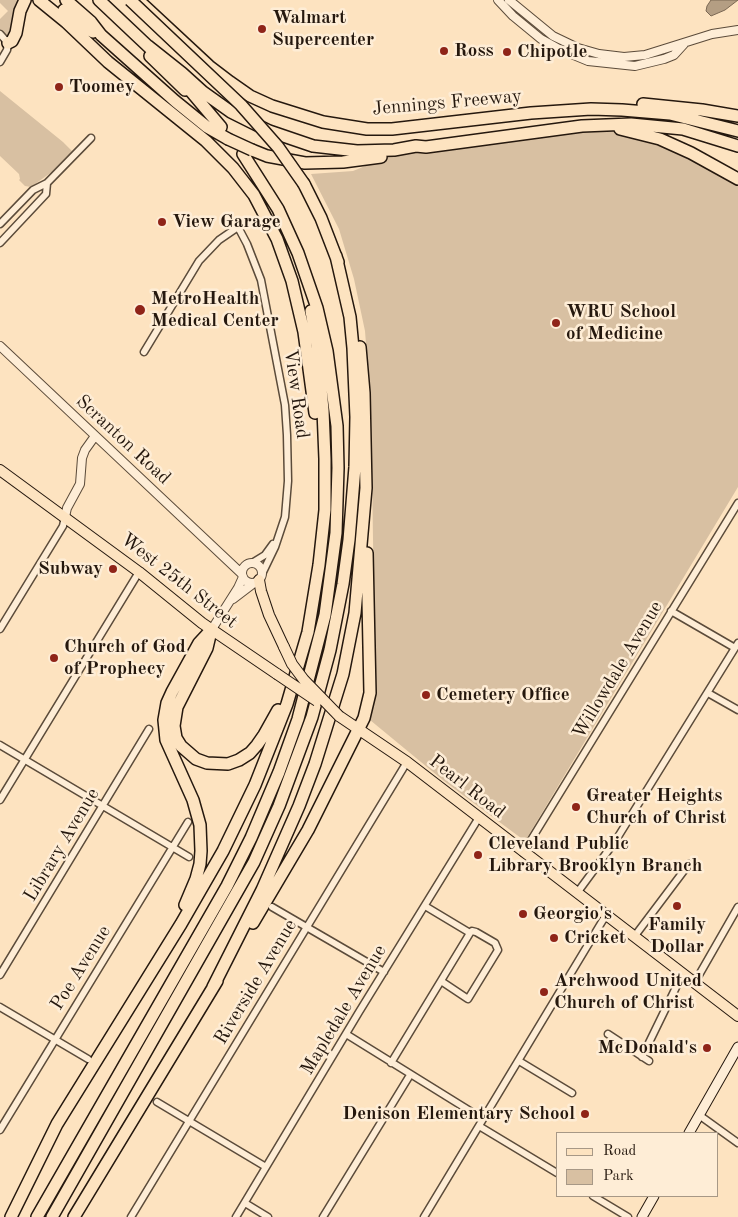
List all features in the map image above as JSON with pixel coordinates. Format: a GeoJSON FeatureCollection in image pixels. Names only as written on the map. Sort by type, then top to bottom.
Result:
{"type":"FeatureCollection","features":[{"type":"Feature","properties":{"kind":"highway"},"geometry":{"type":"LineString","coordinates":[[8,43],[12,41],[16,33],[20,11],[25,0]]}},
{"type":"Feature","properties":{"kind":"highway"},"geometry":{"type":"LineString","coordinates":[[39,0],[66,22],[108,62],[206,141],[237,174],[265,214],[277,239],[289,272],[304,332],[309,362],[318,450],[320,498],[319,564]]}},
{"type":"Feature","properties":{"kind":"highway"},"geometry":{"type":"LineString","coordinates":[[48,0],[86,28],[101,35]]}},
{"type":"Feature","properties":{"kind":"highway"},"geometry":{"type":"LineString","coordinates":[[37,1217],[208,920],[265,808],[298,719],[325,615],[334,558],[338,468],[337,426],[327,351],[318,308],[298,253],[278,208],[248,152],[240,145],[207,127],[150,80],[66,0]]}},
{"type":"Feature","properties":{"kind":"highway"},"geometry":{"type":"LineString","coordinates":[[90,0],[190,95],[198,100]]}},
{"type":"Feature","properties":{"kind":"highway"},"geometry":{"type":"LineString","coordinates":[[99,0],[148,46],[221,127]]}},
{"type":"Feature","properties":{"kind":"highway"},"geometry":{"type":"LineString","coordinates":[[74,1217],[308,830],[360,730],[370,693],[364,393],[358,330],[336,256],[321,218],[304,184],[278,147],[241,105],[130,0]]}},
{"type":"Feature","properties":{"kind":"highway","name":"Jennings Freeway"},"geometry":{"type":"LineString","coordinates":[[138,0],[209,66],[230,82],[264,103],[308,119],[345,126],[392,129],[531,113],[591,109],[647,111],[692,118],[738,131]]}},
{"type":"Feature","properties":{"kind":"highway","name":"Jennings Freeway"},"geometry":{"type":"LineString","coordinates":[[148,46],[217,103],[249,121],[284,137],[313,146],[357,151],[394,150],[416,146],[426,148],[582,126],[631,124],[668,127],[706,135],[738,146]]}},
{"type":"Feature","properties":{"kind":"highway"},"geometry":{"type":"LineString","coordinates":[[531,113],[618,103],[667,105],[738,116]]}},
{"type":"Feature","properties":{"kind":"highway"},"geometry":{"type":"LineString","coordinates":[[598,125],[633,131],[660,139],[738,179]]}},
{"type":"Feature","properties":{"kind":"highway"},"geometry":{"type":"LineString","coordinates":[[248,152],[305,163],[324,163],[392,155],[426,148]]}},
{"type":"Feature","properties":{"kind":"highway"},"geometry":{"type":"LineString","coordinates":[[11,1217],[57,1124],[209,876],[255,785],[287,704],[302,657],[319,564],[326,486],[323,410],[316,337],[298,253]]}},
{"type":"Feature","properties":{"kind":"highway"},"geometry":{"type":"LineString","coordinates":[[52,1217],[250,869],[279,806],[312,717],[332,643],[343,584],[350,532],[355,467],[356,417],[353,348],[350,317],[336,256]]}},
{"type":"Feature","properties":{"kind":"highway"},"geometry":{"type":"LineString","coordinates":[[213,987],[258,898],[288,831],[314,764],[336,698],[355,613],[366,488]]}},
{"type":"Feature","properties":{"kind":"highway"},"geometry":{"type":"LineString","coordinates":[[212,629],[207,648],[176,707],[174,726],[176,738],[188,753],[207,763],[216,765],[228,764],[239,760],[250,753],[264,736],[276,715],[294,671],[311,614]]}},
{"type":"Feature","properties":{"kind":"highway"},"geometry":{"type":"LineString","coordinates":[[141,987],[185,905],[200,864],[201,836],[198,813],[166,740],[164,720],[167,703],[172,692],[199,643],[212,629]]}},
{"type":"Feature","properties":{"kind":"main road","name":"West 25th Street"},"geometry":{"type":"LineString","coordinates":[[0,470],[139,572],[212,629],[343,718]]}},
{"type":"Feature","properties":{"kind":"main road"},"geometry":{"type":"LineString","coordinates":[[258,579],[269,615],[292,664],[304,680],[343,718]]}},
{"type":"Feature","properties":{"kind":"main road","name":"Pearl Road"},"geometry":{"type":"LineString","coordinates":[[343,718],[406,762],[478,819],[738,1016]]}},
{"type":"Feature","properties":{"kind":"main road"},"geometry":{"type":"LineString","coordinates":[[690,1132],[738,1047]]}},
{"type":"Feature","properties":{"kind":"main road"},"geometry":{"type":"LineString","coordinates":[[642,1217],[653,1197]]}},
{"type":"Feature","properties":{"kind":"street"},"geometry":{"type":"LineString","coordinates":[[0,62],[7,50],[17,12],[18,0]]}},
{"type":"Feature","properties":{"kind":"street"},"geometry":{"type":"LineString","coordinates":[[498,0],[513,16],[541,39],[559,50],[588,61],[634,66],[672,56],[684,44]]}},
{"type":"Feature","properties":{"kind":"street"},"geometry":{"type":"LineString","coordinates":[[509,0],[553,36],[578,48],[600,54],[624,57],[646,55],[712,34],[738,30]]}},
{"type":"Feature","properties":{"kind":"street"},"geometry":{"type":"LineString","coordinates":[[0,34],[8,43]]}},
{"type":"Feature","properties":{"kind":"street"},"geometry":{"type":"LineString","coordinates":[[0,224],[33,190],[47,183],[91,138]]}},
{"type":"Feature","properties":{"kind":"street"},"geometry":{"type":"LineString","coordinates":[[0,243],[46,194],[47,183]]}},
{"type":"Feature","properties":{"kind":"street","name":"View Road"},"geometry":{"type":"LineString","coordinates":[[144,352],[198,261],[219,240],[238,227],[261,280],[285,405],[288,463],[288,503],[284,524],[277,540],[265,555],[250,563]]}},
{"type":"Feature","properties":{"kind":"street","name":"Scranton Road"},"geometry":{"type":"LineString","coordinates":[[0,346],[225,557],[242,576]]}},
{"type":"Feature","properties":{"kind":"street"},"geometry":{"type":"LineString","coordinates":[[0,629],[63,526],[67,508],[80,484],[82,458],[95,436]]}},
{"type":"Feature","properties":{"kind":"street","name":"Willowdale Avenue"},"geometry":{"type":"LineString","coordinates":[[523,853],[738,503]]}},
{"type":"Feature","properties":{"kind":"street","name":"View Road"},"geometry":{"type":"LineString","coordinates":[[258,579],[276,547],[277,540]]}},
{"type":"Feature","properties":{"kind":"street","name":"Scranton Road"},"geometry":{"type":"LineString","coordinates":[[225,557],[250,563]]}},
{"type":"Feature","properties":{"kind":"street"},"geometry":{"type":"LineString","coordinates":[[212,629],[229,602],[244,568],[250,563],[260,567],[258,579],[229,602]]}},
{"type":"Feature","properties":{"kind":"street"},"geometry":{"type":"LineString","coordinates":[[0,800],[139,572]]}},
{"type":"Feature","properties":{"kind":"street"},"geometry":{"type":"LineString","coordinates":[[242,576],[247,582],[258,579]]}},
{"type":"Feature","properties":{"kind":"street"},"geometry":{"type":"LineString","coordinates":[[577,893],[616,840],[736,646],[671,611]]}},
{"type":"Feature","properties":{"kind":"street"},"geometry":{"type":"LineString","coordinates":[[708,693],[738,710]]}},
{"type":"Feature","properties":{"kind":"street","name":"Library Avenue"},"geometry":{"type":"LineString","coordinates":[[0,976],[149,729]]}},
{"type":"Feature","properties":{"kind":"street"},"geometry":{"type":"LineString","coordinates":[[0,745],[189,857]]}},
{"type":"Feature","properties":{"kind":"street","name":"Riverside Avenue"},"geometry":{"type":"LineString","coordinates":[[131,1217],[406,762]]}},
{"type":"Feature","properties":{"kind":"street","name":"Mapledale Avenue"},"geometry":{"type":"LineString","coordinates":[[236,1217],[478,819]]}},
{"type":"Feature","properties":{"kind":"street","name":"Poe Avenue"},"geometry":{"type":"LineString","coordinates":[[0,1130],[188,822]]}},
{"type":"Feature","properties":{"kind":"street"},"geometry":{"type":"LineString","coordinates":[[634,937],[689,864]]}},
{"type":"Feature","properties":{"kind":"street"},"geometry":{"type":"LineString","coordinates":[[425,906],[470,933],[476,932],[496,943],[498,950],[468,999],[441,981]]}},
{"type":"Feature","properties":{"kind":"street"},"geometry":{"type":"LineString","coordinates":[[695,982],[738,906]]}},
{"type":"Feature","properties":{"kind":"street"},"geometry":{"type":"LineString","coordinates":[[272,907],[384,972]]}},
{"type":"Feature","properties":{"kind":"street"},"geometry":{"type":"LineString","coordinates":[[426,1216],[606,916]]}},
{"type":"Feature","properties":{"kind":"street"},"geometry":{"type":"LineString","coordinates":[[391,1063],[470,933]]}},
{"type":"Feature","properties":{"kind":"street"},"geometry":{"type":"LineString","coordinates":[[642,1056],[683,973]]}},
{"type":"Feature","properties":{"kind":"street"},"geometry":{"type":"LineString","coordinates":[[0,1007],[88,1059]]}},
{"type":"Feature","properties":{"kind":"street"},"geometry":{"type":"LineString","coordinates":[[346,1034],[483,1119]]}},
{"type":"Feature","properties":{"kind":"street"},"geometry":{"type":"LineString","coordinates":[[608,1034],[649,1061]]}},
{"type":"Feature","properties":{"kind":"street"},"geometry":{"type":"LineString","coordinates":[[519,1061],[572,1093]]}},
{"type":"Feature","properties":{"kind":"street"},"geometry":{"type":"LineString","coordinates":[[323,1217],[410,1075]]}},
{"type":"Feature","properties":{"kind":"street"},"geometry":{"type":"LineString","coordinates":[[157,1102],[266,1167]]}},
{"type":"Feature","properties":{"kind":"street"},"geometry":{"type":"LineString","coordinates":[[700,1115],[738,1143]]}},
{"type":"Feature","properties":{"kind":"street"},"geometry":{"type":"LineString","coordinates":[[479,1126],[556,1173]]}},
{"type":"Feature","properties":{"kind":"street"},"geometry":{"type":"LineString","coordinates":[[595,1197],[628,1217]]}},
{"type":"Feature","properties":{"kind":"street"},"geometry":{"type":"LineString","coordinates":[[245,1203],[268,1217]]}},
{"type":"Feature","properties":{"kind":"green space"},"geometry":{"type":"Polygon","coordinates":[[[0,0],[21,0],[10,45],[0,34],[0,19],[8,11],[0,3],[0,0]]]}},
{"type":"Feature","properties":{"kind":"green space"},"geometry":{"type":"Polygon","coordinates":[[[0,91],[72,151],[53,171],[31,187],[25,186],[19,180],[19,174],[0,156],[0,91]]]}},
{"type":"Feature","properties":{"kind":"green space"},"geometry":{"type":"Polygon","coordinates":[[[582,126],[633,131],[738,179],[738,487],[525,841],[444,781],[370,720],[375,671],[372,473],[365,331],[354,279],[339,229],[311,174],[353,171],[392,155],[582,126]]]}},
{"type":"Feature","properties":{"kind":"shaded area"},"geometry":{"type":"Polygon","coordinates":[[[711,0],[738,0],[725,10],[711,16],[706,11],[711,0]]]}},
{"type":"Feature","properties":{"kind":"place","name":"Walmart Supercenter"},"geometry":{"type":"Point","coordinates":[262,29]}},
{"type":"Feature","properties":{"kind":"place","name":"Ross"},"geometry":{"type":"Point","coordinates":[444,51]}},
{"type":"Feature","properties":{"kind":"place","name":"Chipotle"},"geometry":{"type":"Point","coordinates":[507,52]}},
{"type":"Feature","properties":{"kind":"place","name":"Toomey"},"geometry":{"type":"Point","coordinates":[59,87]}},
{"type":"Feature","properties":{"kind":"place","name":"View Garage"},"geometry":{"type":"Point","coordinates":[162,222]}},
{"type":"Feature","properties":{"kind":"place","name":"MetroHealth Medical Center"},"geometry":{"type":"Point","coordinates":[140,310]}},
{"type":"Feature","properties":{"kind":"place","name":"WRU School of Medicine"},"geometry":{"type":"Point","coordinates":[556,323]}},
{"type":"Feature","properties":{"kind":"place","name":"Subway"},"geometry":{"type":"Point","coordinates":[113,569]}},
{"type":"Feature","properties":{"kind":"place","name":"Church of God of Prophecy"},"geometry":{"type":"Point","coordinates":[54,658]}},
{"type":"Feature","properties":{"kind":"place","name":"Cemetery Office"},"geometry":{"type":"Point","coordinates":[426,695]}},
{"type":"Feature","properties":{"kind":"place","name":"Greater Heights Church of Christ"},"geometry":{"type":"Point","coordinates":[576,807]}},
{"type":"Feature","properties":{"kind":"place","name":"Cleveland Public Library Brooklyn Branch"},"geometry":{"type":"Point","coordinates":[478,855]}},
{"type":"Feature","properties":{"kind":"place","name":"Family Dollar"},"geometry":{"type":"Point","coordinates":[677,906]}},
{"type":"Feature","properties":{"kind":"place","name":"Georgio's"},"geometry":{"type":"Point","coordinates":[523,914]}},
{"type":"Feature","properties":{"kind":"place","name":"Cricket"},"geometry":{"type":"Point","coordinates":[554,938]}},
{"type":"Feature","properties":{"kind":"place","name":"Archwood United Church of Christ"},"geometry":{"type":"Point","coordinates":[544,992]}},
{"type":"Feature","properties":{"kind":"place","name":"McDonald's"},"geometry":{"type":"Point","coordinates":[707,1048]}},
{"type":"Feature","properties":{"kind":"place","name":"Denison Elementary School"},"geometry":{"type":"Point","coordinates":[585,1114]}}]}
